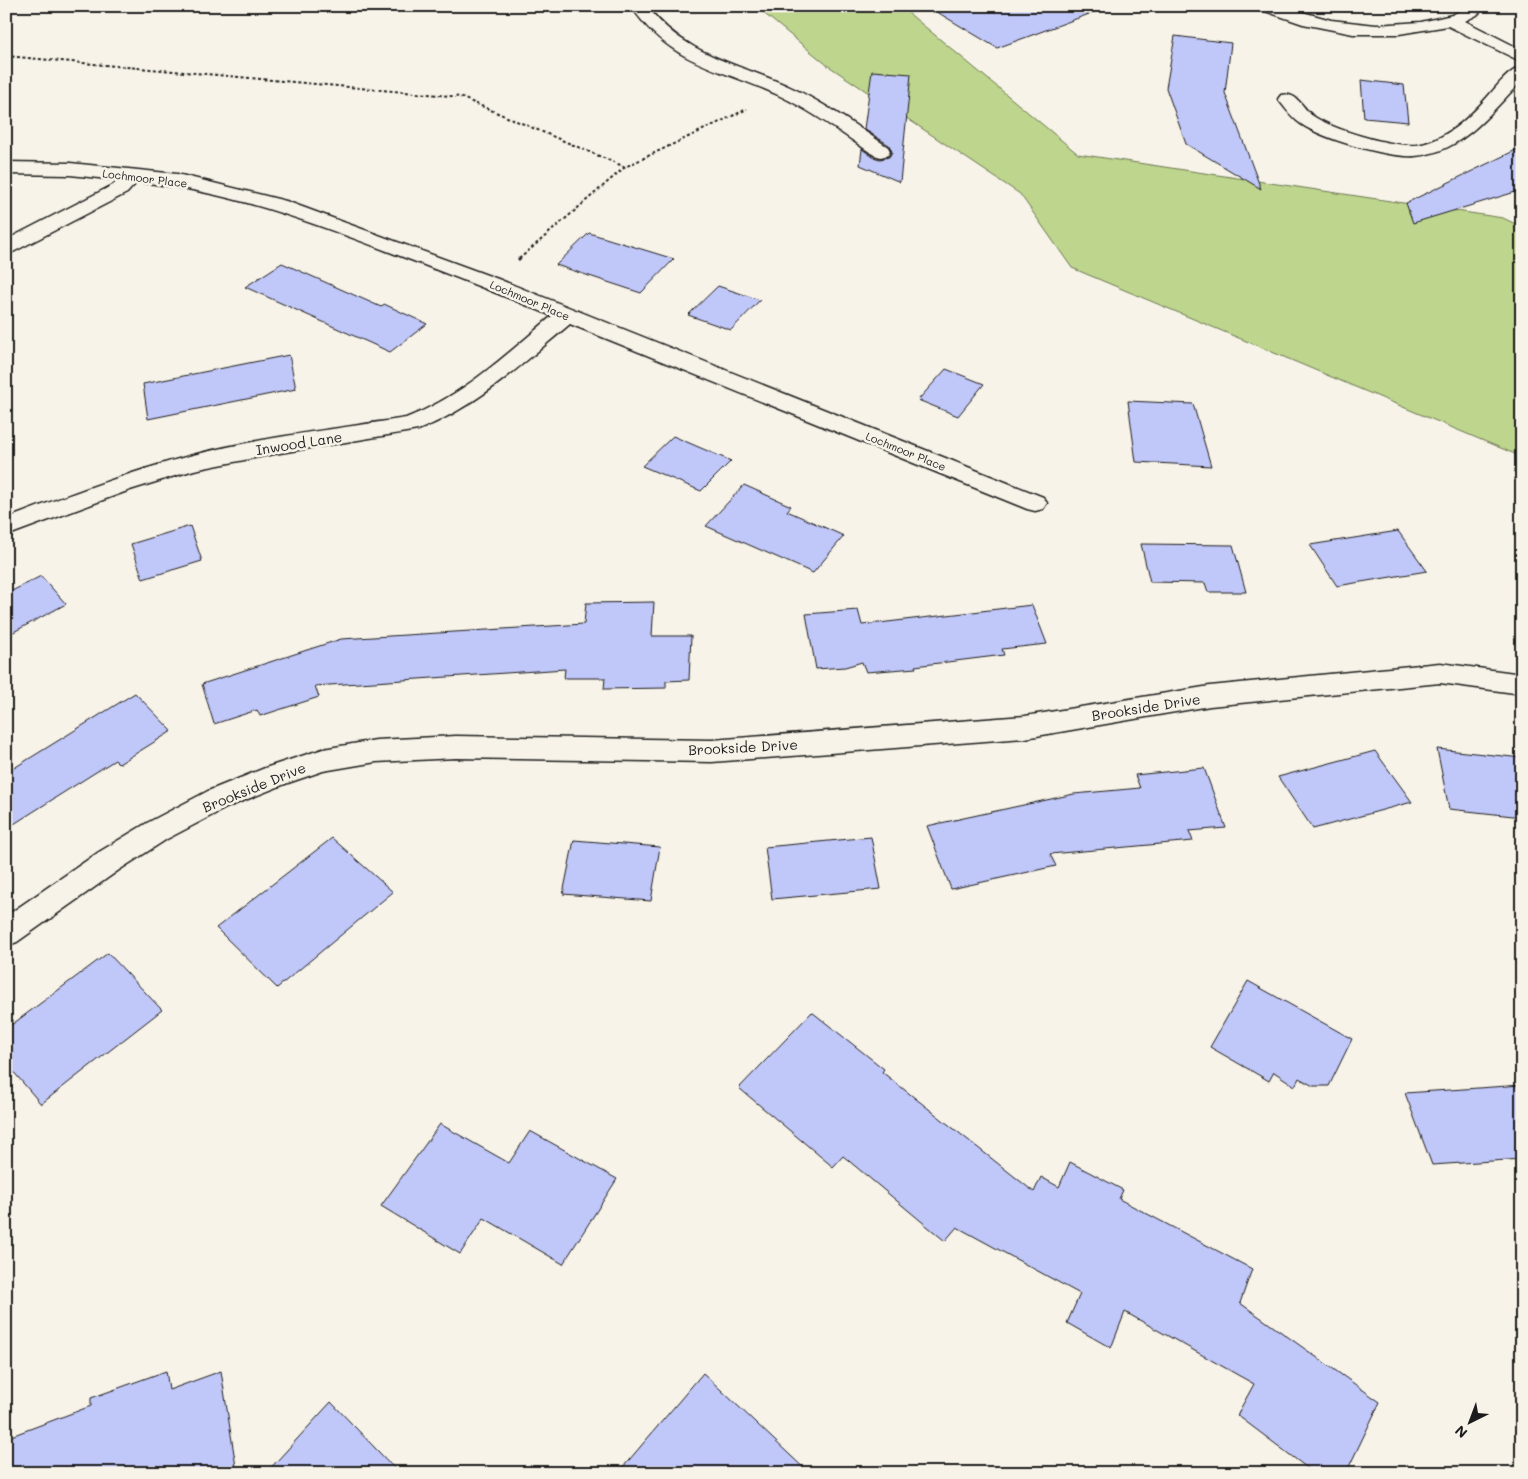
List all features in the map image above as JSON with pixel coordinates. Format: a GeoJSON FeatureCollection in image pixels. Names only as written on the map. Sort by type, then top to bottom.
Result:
{"type":"FeatureCollection","features":[{"type":"Feature","properties":{"kind":"street"},"geometry":{"type":"LineString","coordinates":[[639,6],[645,17],[659,31],[691,53],[733,72],[784,91],[882,151]]}},
{"type":"Feature","properties":{"kind":"street"},"geometry":{"type":"LineString","coordinates":[[1265,6],[1288,15],[1335,26],[1372,31],[1418,29],[1451,21],[1474,11],[1478,6]]}},
{"type":"Feature","properties":{"kind":"street"},"geometry":{"type":"LineString","coordinates":[[1451,21],[1522,57]]}},
{"type":"Feature","properties":{"kind":"street"},"geometry":{"type":"LineString","coordinates":[[1287,99],[1307,120],[1327,129],[1386,149],[1418,152],[1437,146],[1450,139],[1488,107],[1505,87],[1522,72]]}},
{"type":"Feature","properties":{"kind":"street","name":"Lochmoor Place"},"geometry":{"type":"LineString","coordinates":[[6,168],[70,169],[177,180],[279,205],[491,283],[566,315],[1035,503]]}},
{"type":"Feature","properties":{"kind":"street"},"geometry":{"type":"LineString","coordinates":[[6,248],[115,191],[132,175]]}},
{"type":"Feature","properties":{"kind":"street","name":"Inwood Lane"},"geometry":{"type":"LineString","coordinates":[[6,528],[120,486],[192,464],[245,452],[410,424],[427,419],[464,398],[566,315]]}},
{"type":"Feature","properties":{"kind":"street","name":"Brookside Drive"},"geometry":{"type":"LineString","coordinates":[[6,933],[109,860],[218,799],[275,776],[324,760],[376,751],[456,747],[712,750],[1025,727],[1210,696],[1440,673],[1522,684]]}},
{"type":"Feature","properties":{"kind":"path"},"geometry":{"type":"LineString","coordinates":[[6,56],[460,97],[625,167]]}},
{"type":"Feature","properties":{"kind":"path"},"geometry":{"type":"LineString","coordinates":[[491,283],[625,167],[784,91]]}},
{"type":"Feature","properties":{"kind":"green space"},"geometry":{"type":"Polygon","coordinates":[[[755,6],[900,6],[1078,154],[1503,218],[1522,227],[1522,457],[1072,268],[1020,194],[827,65],[755,6]]]}},
{"type":"Feature","properties":{"kind":"building"},"geometry":{"type":"Polygon","coordinates":[[[927,6],[1099,6],[1100,10],[997,48],[927,6]]]}},
{"type":"Feature","properties":{"kind":"building"},"geometry":{"type":"Polygon","coordinates":[[[1175,36],[1231,43],[1225,93],[1261,189],[1186,144],[1166,88],[1175,36]]]}},
{"type":"Feature","properties":{"kind":"building"},"geometry":{"type":"Polygon","coordinates":[[[872,71],[911,74],[900,182],[860,165],[862,149],[873,157],[880,159],[889,157],[892,152],[889,145],[864,129],[872,71]]]}},
{"type":"Feature","properties":{"kind":"building"},"geometry":{"type":"Polygon","coordinates":[[[1361,80],[1404,85],[1408,122],[1364,118],[1361,80]]]}},
{"type":"Feature","properties":{"kind":"building"},"geometry":{"type":"Polygon","coordinates":[[[1522,147],[1522,190],[1413,223],[1406,203],[1522,147]]]}},
{"type":"Feature","properties":{"kind":"building"},"geometry":{"type":"Polygon","coordinates":[[[589,233],[674,259],[641,293],[556,265],[589,233]]]}},
{"type":"Feature","properties":{"kind":"building"},"geometry":{"type":"Polygon","coordinates":[[[282,263],[381,307],[384,304],[427,324],[390,352],[245,287],[282,263]]]}},
{"type":"Feature","properties":{"kind":"building"},"geometry":{"type":"Polygon","coordinates":[[[718,286],[760,300],[731,330],[688,315],[718,286]]]}},
{"type":"Feature","properties":{"kind":"building"},"geometry":{"type":"Polygon","coordinates":[[[289,355],[296,389],[148,419],[143,384],[289,355]]]}},
{"type":"Feature","properties":{"kind":"building"},"geometry":{"type":"Polygon","coordinates":[[[946,369],[984,384],[958,416],[918,400],[946,369]]]}},
{"type":"Feature","properties":{"kind":"building"},"geometry":{"type":"Polygon","coordinates":[[[1128,401],[1193,404],[1211,466],[1136,462],[1128,401]]]}},
{"type":"Feature","properties":{"kind":"building"},"geometry":{"type":"Polygon","coordinates":[[[673,436],[731,461],[701,491],[642,466],[673,436]]]}},
{"type":"Feature","properties":{"kind":"building"},"geometry":{"type":"Polygon","coordinates":[[[744,485],[791,506],[787,511],[844,536],[813,573],[706,526],[744,485]]]}},
{"type":"Feature","properties":{"kind":"building"},"geometry":{"type":"Polygon","coordinates":[[[190,526],[202,561],[143,579],[131,544],[190,526]]]}},
{"type":"Feature","properties":{"kind":"building"},"geometry":{"type":"Polygon","coordinates":[[[1398,531],[1427,571],[1337,586],[1310,545],[1398,531]]]}},
{"type":"Feature","properties":{"kind":"building"},"geometry":{"type":"Polygon","coordinates":[[[1141,544],[1233,545],[1246,592],[1208,592],[1205,583],[1150,582],[1141,544]]]}},
{"type":"Feature","properties":{"kind":"building"},"geometry":{"type":"Polygon","coordinates":[[[41,576],[66,604],[6,636],[6,594],[41,576]]]}},
{"type":"Feature","properties":{"kind":"building"},"geometry":{"type":"Polygon","coordinates":[[[654,602],[652,636],[691,636],[689,680],[666,681],[666,688],[604,689],[605,678],[564,678],[565,669],[315,686],[319,697],[260,716],[257,710],[214,724],[202,684],[341,639],[584,624],[586,603],[654,602]]]}},
{"type":"Feature","properties":{"kind":"building"},"geometry":{"type":"Polygon","coordinates":[[[1032,605],[1047,644],[1002,649],[1004,655],[915,666],[916,668],[866,672],[862,662],[845,667],[816,669],[806,614],[858,610],[862,625],[1032,605]]]}},
{"type":"Feature","properties":{"kind":"building"},"geometry":{"type":"Polygon","coordinates":[[[135,693],[172,731],[119,764],[115,760],[6,829],[6,773],[135,693]]]}},
{"type":"Feature","properties":{"kind":"building"},"geometry":{"type":"Polygon","coordinates":[[[1437,749],[1522,758],[1522,817],[1449,809],[1437,749]]]}},
{"type":"Feature","properties":{"kind":"building"},"geometry":{"type":"Polygon","coordinates":[[[1375,751],[1412,802],[1313,829],[1278,777],[1375,751]]]}},
{"type":"Feature","properties":{"kind":"building"},"geometry":{"type":"Polygon","coordinates":[[[1204,768],[1226,828],[1189,831],[1193,841],[1050,854],[1056,866],[951,889],[927,826],[1074,794],[1140,788],[1135,775],[1204,768]]]}},
{"type":"Feature","properties":{"kind":"building"},"geometry":{"type":"Polygon","coordinates":[[[871,837],[881,889],[772,899],[765,847],[871,837]]]}},
{"type":"Feature","properties":{"kind":"building"},"geometry":{"type":"Polygon","coordinates":[[[332,838],[393,892],[277,988],[216,928],[332,838]]]}},
{"type":"Feature","properties":{"kind":"building"},"geometry":{"type":"Polygon","coordinates":[[[574,840],[660,847],[651,901],[563,894],[574,840]]]}},
{"type":"Feature","properties":{"kind":"building"},"geometry":{"type":"Polygon","coordinates":[[[108,953],[162,1010],[41,1104],[6,1063],[6,1029],[108,953]]]}},
{"type":"Feature","properties":{"kind":"building"},"geometry":{"type":"Polygon","coordinates":[[[1248,981],[1352,1039],[1329,1086],[1313,1086],[1299,1078],[1295,1086],[1274,1072],[1269,1081],[1210,1047],[1248,981]]]}},
{"type":"Feature","properties":{"kind":"building"},"geometry":{"type":"Polygon","coordinates":[[[812,1012],[884,1069],[882,1072],[1034,1192],[1041,1177],[1059,1187],[1070,1162],[1123,1190],[1119,1199],[1252,1269],[1240,1303],[1380,1402],[1346,1473],[1314,1473],[1237,1415],[1254,1384],[1125,1312],[1111,1348],[1067,1323],[1080,1294],[957,1227],[945,1241],[843,1156],[833,1167],[739,1088],[812,1012]]]}},
{"type":"Feature","properties":{"kind":"building"},"geometry":{"type":"Polygon","coordinates":[[[1522,1085],[1522,1159],[1432,1165],[1405,1093],[1522,1085]]]}},
{"type":"Feature","properties":{"kind":"building"},"geometry":{"type":"Polygon","coordinates":[[[440,1124],[509,1163],[530,1131],[617,1179],[563,1264],[484,1218],[460,1254],[381,1206],[440,1124]]]}},
{"type":"Feature","properties":{"kind":"building"},"geometry":{"type":"Polygon","coordinates":[[[166,1371],[169,1390],[221,1371],[237,1473],[6,1473],[6,1438],[91,1406],[91,1398],[166,1371]]]}},
{"type":"Feature","properties":{"kind":"building"},"geometry":{"type":"Polygon","coordinates":[[[703,1373],[809,1473],[618,1473],[703,1373]]]}},
{"type":"Feature","properties":{"kind":"building"},"geometry":{"type":"Polygon","coordinates":[[[331,1402],[399,1473],[266,1473],[331,1402]]]}}]}
